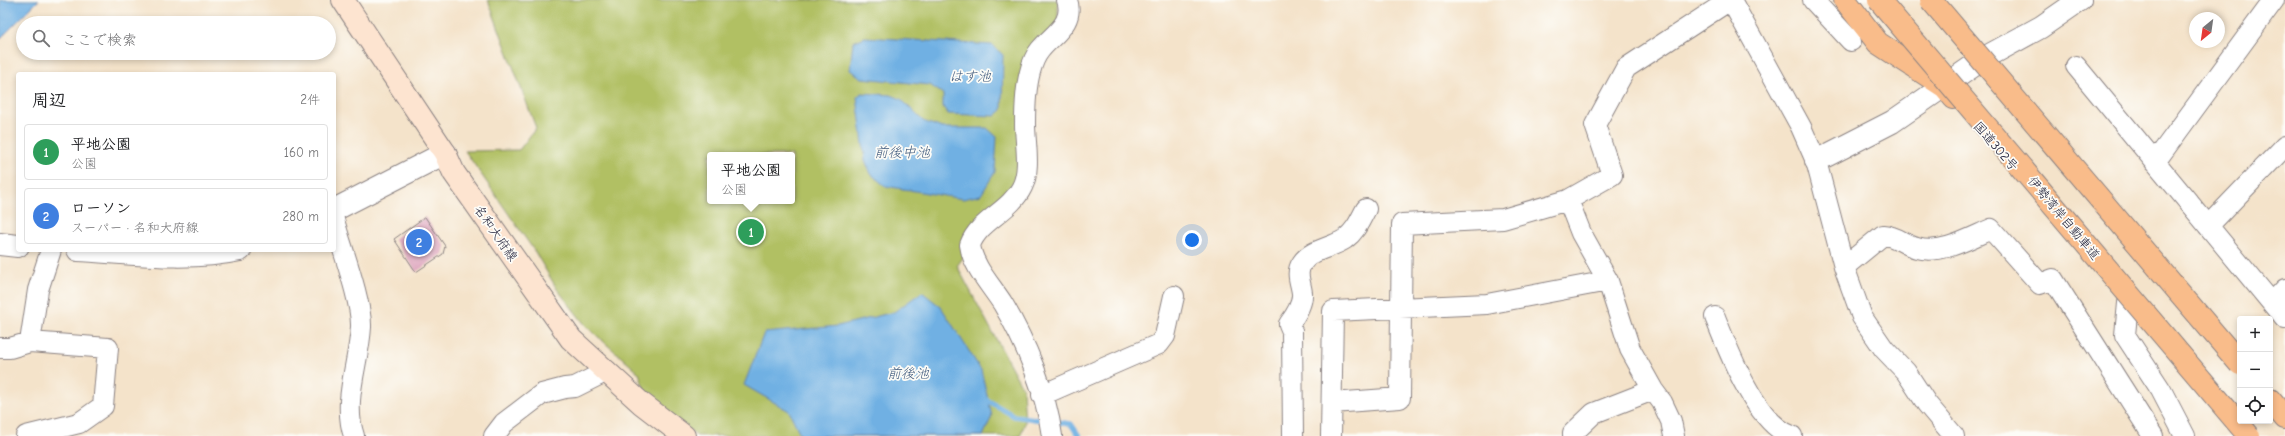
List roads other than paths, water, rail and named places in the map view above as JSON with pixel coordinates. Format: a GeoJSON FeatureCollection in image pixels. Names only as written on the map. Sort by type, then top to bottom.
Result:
{"type":"FeatureCollection","features":[{"type":"Feature","properties":{"kind":"highway","name":"国道302号"},"geometry":{"type":"LineString","coordinates":[[1845,0],[1878,42],[1945,87],[2240,436]]}},
{"type":"Feature","properties":{"kind":"highway","name":"伊勢湾岸自動車道"},"geometry":{"type":"LineString","coordinates":[[1879,0],[2249,436]]}},
{"type":"Feature","properties":{"kind":"highway"},"geometry":{"type":"LineString","coordinates":[[1931,0],[2237,360]]}},
{"type":"Feature","properties":{"kind":"highway"},"geometry":{"type":"LineString","coordinates":[[1939,0],[2237,354]]}},
{"type":"Feature","properties":{"kind":"highway"},"geometry":{"type":"LineString","coordinates":[[2273,398],[2285,412]]}},
{"type":"Feature","properties":{"kind":"highway"},"geometry":{"type":"LineString","coordinates":[[2273,404],[2285,418]]}},
{"type":"Feature","properties":{"kind":"main road","name":"名和大府線"},"geometry":{"type":"LineString","coordinates":[[343,0],[445,153],[454,173],[571,339],[641,402],[684,436]]}},
{"type":"Feature","properties":{"kind":"street"},"geometry":{"type":"LineString","coordinates":[[1067,0],[1069,18],[1062,28],[1040,51],[1030,74],[1025,121],[1026,172],[1023,185],[1011,204],[979,229],[970,245],[974,261],[1003,304],[1026,349],[1049,418],[1159,344],[1165,336],[1174,296]]}},
{"type":"Feature","properties":{"kind":"street"},"geometry":{"type":"LineString","coordinates":[[1332,403],[1400,398],[1402,224],[1503,220],[1568,200],[1612,175],[1596,125],[1626,68],[1730,0],[1801,127],[1816,161],[1844,267],[1862,317],[1884,349],[1906,372],[1927,404],[1954,436]]}},
{"type":"Feature","properties":{"kind":"street"},"geometry":{"type":"LineString","coordinates":[[1813,0],[1851,41]]}},
{"type":"Feature","properties":{"kind":"street"},"geometry":{"type":"LineString","coordinates":[[1816,161],[1892,122],[1945,87],[1986,57],[2041,27],[2080,0]]}},
{"type":"Feature","properties":{"kind":"street"},"geometry":{"type":"LineString","coordinates":[[2155,162],[2274,0]]}},
{"type":"Feature","properties":{"kind":"street"},"geometry":{"type":"LineString","coordinates":[[2076,66],[2208,226],[2278,296],[2285,319]]}},
{"type":"Feature","properties":{"kind":"street"},"geometry":{"type":"LineString","coordinates":[[2208,226],[2285,146]]}},
{"type":"Feature","properties":{"kind":"street"},"geometry":{"type":"LineString","coordinates":[[336,209],[445,153]]}},
{"type":"Feature","properties":{"kind":"street"},"geometry":{"type":"LineString","coordinates":[[1568,200],[1581,233],[1608,281],[1630,349],[1653,390],[1662,402],[1671,421],[1674,436]]}},
{"type":"Feature","properties":{"kind":"street"},"geometry":{"type":"LineString","coordinates":[[1293,436],[1292,338],[1289,324],[1297,313],[1302,294],[1298,276],[1301,264],[1310,255],[1345,239],[1356,229],[1366,209]]}},
{"type":"Feature","properties":{"kind":"street"},"geometry":{"type":"LineString","coordinates":[[336,227],[357,301],[361,326],[349,406],[350,426],[354,436]]}},
{"type":"Feature","properties":{"kind":"street"},"geometry":{"type":"LineString","coordinates":[[1844,267],[1883,235],[1894,236],[1917,248],[1927,249],[1950,246],[1991,229],[2040,284],[2053,279],[2153,436]]}},
{"type":"Feature","properties":{"kind":"street"},"geometry":{"type":"LineString","coordinates":[[0,244],[16,246]]}},
{"type":"Feature","properties":{"kind":"street"},"geometry":{"type":"LineString","coordinates":[[30,342],[38,290],[50,252]]}},
{"type":"Feature","properties":{"kind":"street"},"geometry":{"type":"LineString","coordinates":[[111,252],[161,255],[204,255],[226,252]]}},
{"type":"Feature","properties":{"kind":"street"},"geometry":{"type":"LineString","coordinates":[[1331,436],[1333,311],[1487,304],[1608,281]]}},
{"type":"Feature","properties":{"kind":"street"},"geometry":{"type":"LineString","coordinates":[[2128,303],[2125,335],[2161,390],[2185,436]]}},
{"type":"Feature","properties":{"kind":"street"},"geometry":{"type":"LineString","coordinates":[[1715,317],[1743,382],[1771,424],[1780,431],[1792,436]]}},
{"type":"Feature","properties":{"kind":"street"},"geometry":{"type":"LineString","coordinates":[[0,348],[10,348],[30,342],[108,348],[103,406],[79,423],[26,436]]}},
{"type":"Feature","properties":{"kind":"street"},"geometry":{"type":"LineString","coordinates":[[494,436],[504,423],[542,394],[575,387],[607,371]]}},
{"type":"Feature","properties":{"kind":"street"},"geometry":{"type":"LineString","coordinates":[[1573,436],[1573,433],[1594,413],[1653,390]]}},
{"type":"Feature","properties":{"kind":"water"},"geometry":{"type":"Polygon","coordinates":[[[0,0],[39,0],[23,16],[16,16],[16,23],[0,39],[0,0]]]}},
{"type":"Feature","properties":{"kind":"water","name":"はす池"},"geometry":{"type":"Polygon","coordinates":[[[865,37],[992,45],[1003,55],[1002,110],[995,116],[948,114],[943,107],[943,94],[930,85],[862,78],[850,70],[853,42],[865,37]]]}},
{"type":"Feature","properties":{"kind":"water","name":"前後中池"},"geometry":{"type":"Polygon","coordinates":[[[862,93],[891,95],[901,99],[923,121],[942,128],[987,128],[997,137],[995,172],[981,195],[963,199],[885,186],[871,174],[865,160],[857,97],[862,93]]]}},
{"type":"Feature","properties":{"kind":"water","name":"前後池"},"geometry":{"type":"Polygon","coordinates":[[[922,292],[941,307],[981,370],[992,416],[983,436],[801,436],[789,411],[744,385],[764,333],[838,326],[894,312],[922,292]]]}},
{"type":"Feature","properties":{"kind":"waterway"},"geometry":{"type":"LineString","coordinates":[[982,397],[1014,416],[1071,424],[1079,436]]}},
{"type":"Feature","properties":{"kind":"place","name":"平地公園"},"geometry":{"type":"Point","coordinates":[751,232]}},
{"type":"Feature","properties":{"kind":"place","name":"ローソン"},"geometry":{"type":"Point","coordinates":[419,242]}}]}
